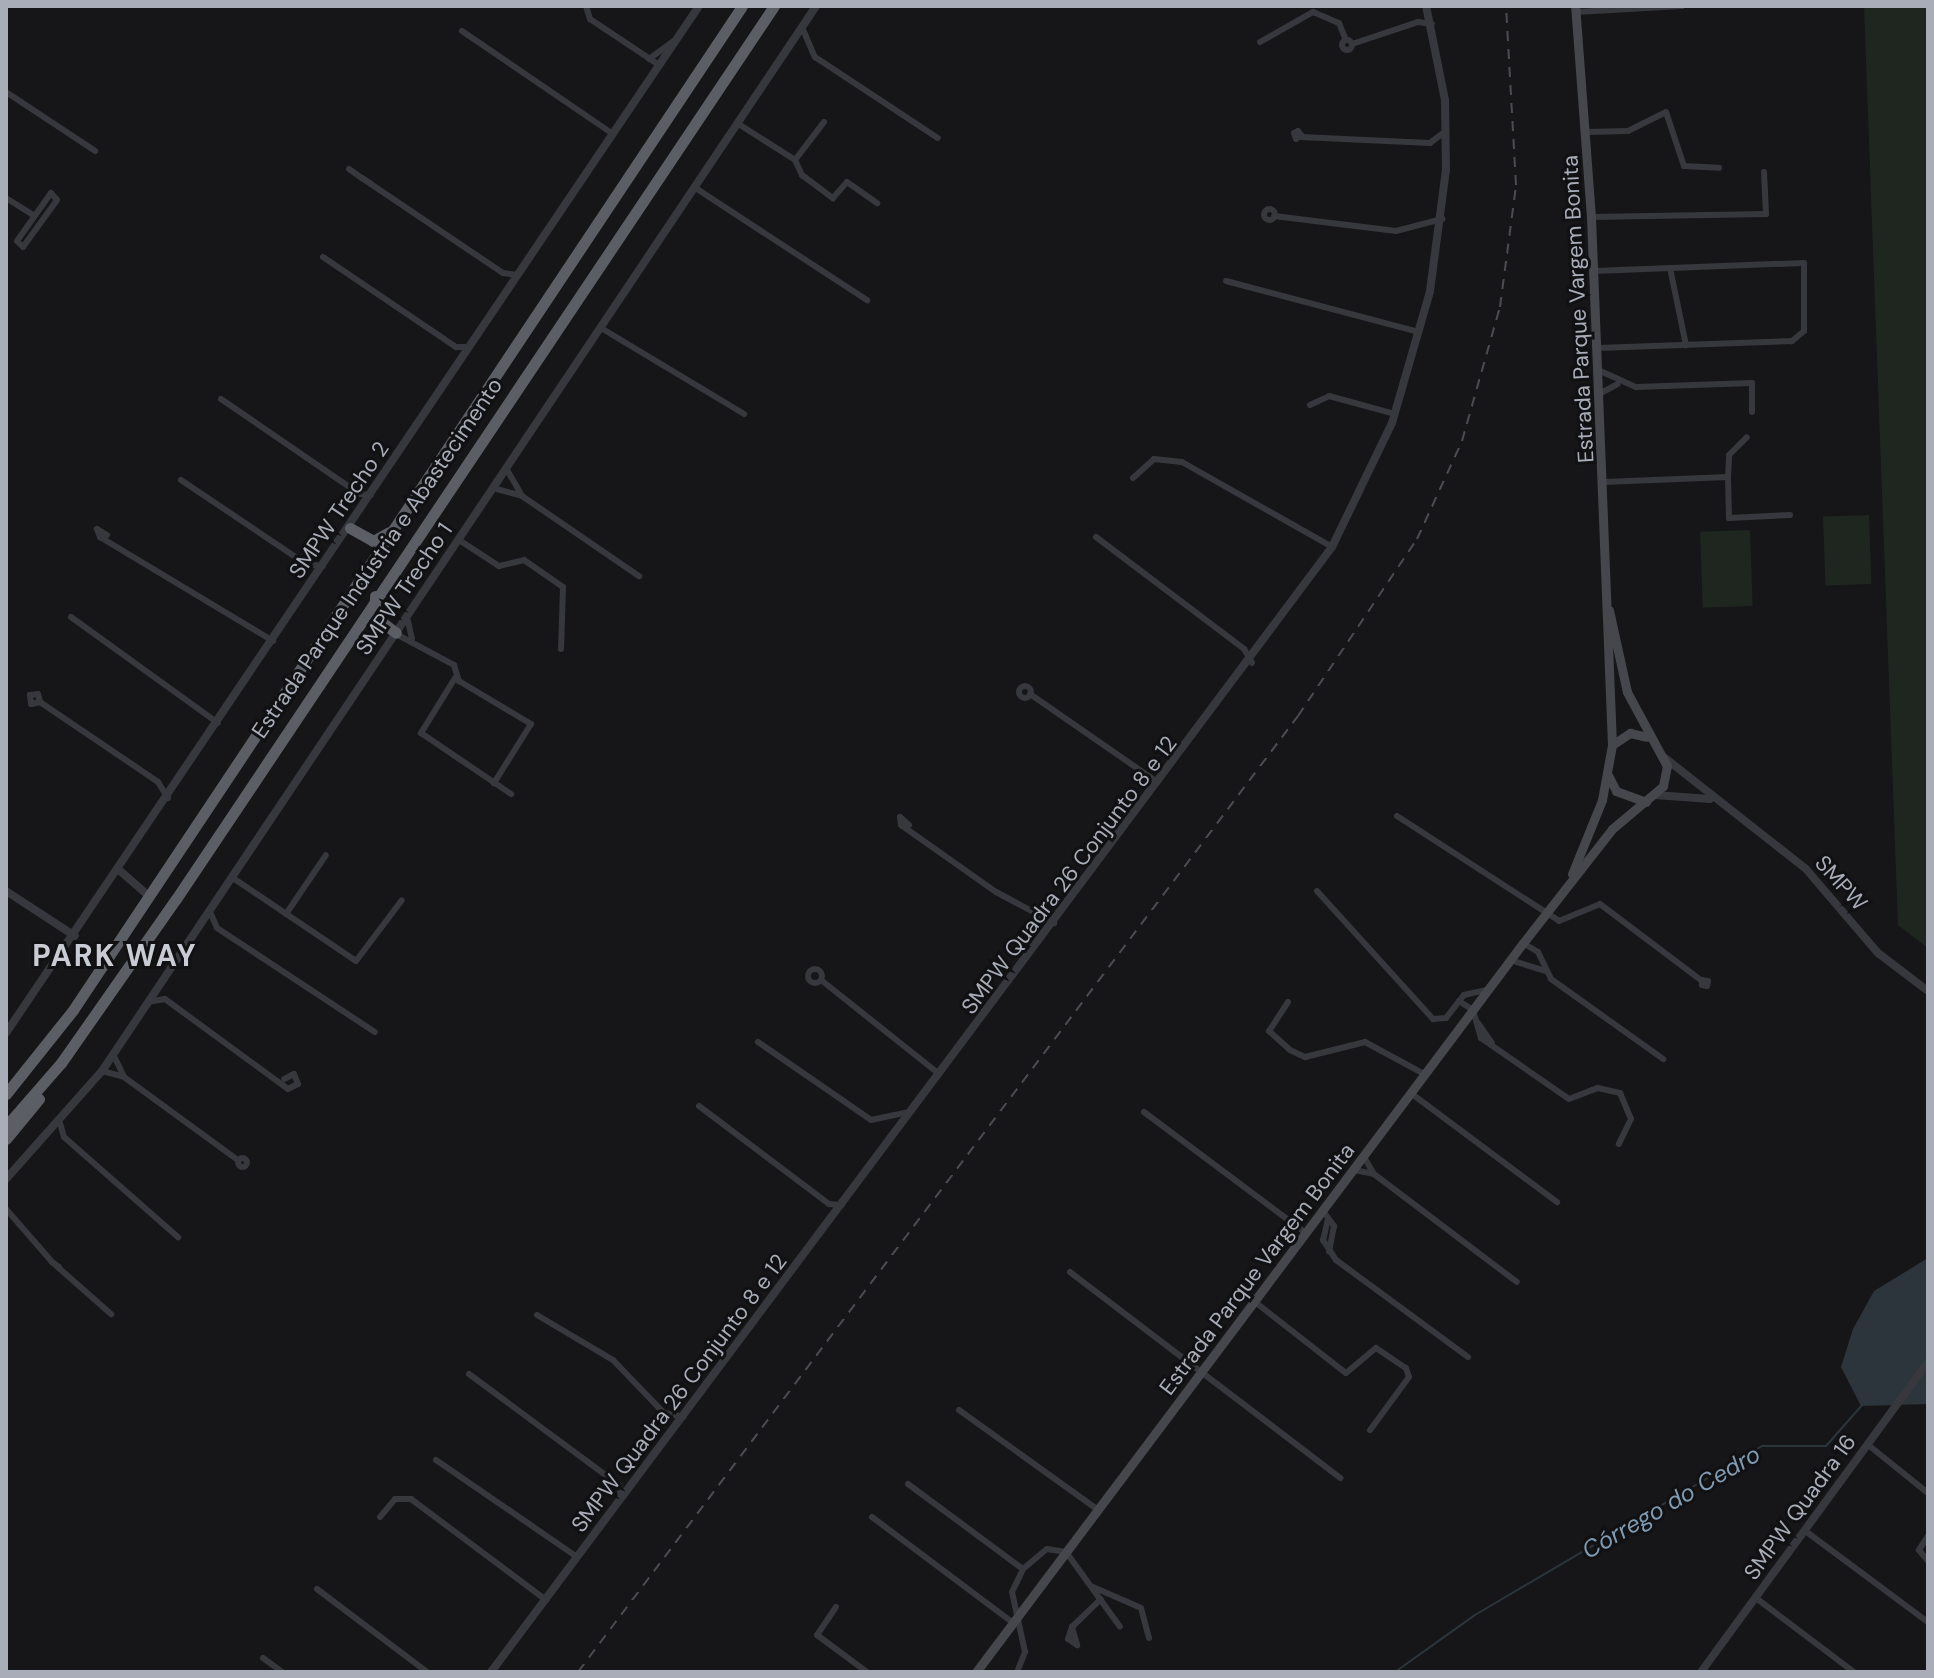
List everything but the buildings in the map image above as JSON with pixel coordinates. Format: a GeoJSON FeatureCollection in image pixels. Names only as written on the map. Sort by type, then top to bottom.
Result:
{"type":"FeatureCollection","features":[{"type":"Feature","properties":{"kind":"highway","name":"Estrada Parque Indústria e Abastecimento"},"geometry":{"type":"LineString","coordinates":[[6,1094],[147,894],[366,572],[742,6]]}},
{"type":"Feature","properties":{"kind":"highway","name":"Estrada Parque Indústria e Abastecimento"},"geometry":{"type":"LineString","coordinates":[[6,1126],[61,1063],[774,6]]}},
{"type":"Feature","properties":{"kind":"highway"},"geometry":{"type":"LineString","coordinates":[[349,530],[373,541],[396,527]]}},
{"type":"Feature","properties":{"kind":"highway"},"geometry":{"type":"LineString","coordinates":[[349,530],[367,546],[366,572]]}},
{"type":"Feature","properties":{"kind":"highway"},"geometry":{"type":"LineString","coordinates":[[375,596],[375,617],[395,634]]}},
{"type":"Feature","properties":{"kind":"highway"},"geometry":{"type":"LineString","coordinates":[[352,630],[372,624],[395,634]]}},
{"type":"Feature","properties":{"kind":"highway"},"geometry":{"type":"LineString","coordinates":[[6,1139],[61,1063]]}},
{"type":"Feature","properties":{"kind":"highway"},"geometry":{"type":"LineString","coordinates":[[6,1084],[24,1072]]}},
{"type":"Feature","properties":{"kind":"main road","name":"Estrada Parque Vargem Bonita"},"geometry":{"type":"LineString","coordinates":[[1566,889],[1608,775],[1612,745],[1598,348],[1587,132],[1575,9]]}},
{"type":"Feature","properties":{"kind":"main road","name":"Estrada Parque Vargem Bonita"},"geometry":{"type":"LineString","coordinates":[[1609,610],[1624,680],[1647,737],[1665,758]]}},
{"type":"Feature","properties":{"kind":"main road"},"geometry":{"type":"LineString","coordinates":[[1612,745],[1630,733],[1647,737]]}},
{"type":"Feature","properties":{"kind":"main road"},"geometry":{"type":"LineString","coordinates":[[1655,795],[1666,779],[1665,758]]}},
{"type":"Feature","properties":{"kind":"main road"},"geometry":{"type":"LineString","coordinates":[[1608,775],[1616,791],[1646,802]]}},
{"type":"Feature","properties":{"kind":"main road","name":"Estrada Parque Vargem Bonita"},"geometry":{"type":"LineString","coordinates":[[976,1672],[1306,1233],[1326,1214],[1354,1170],[1510,960],[1526,946],[1547,914],[1620,821],[1655,795]]}},
{"type":"Feature","properties":{"kind":"street"},"geometry":{"type":"LineString","coordinates":[[586,6],[590,19],[659,65]]}},
{"type":"Feature","properties":{"kind":"street","name":"SMPW Trecho 2"},"geometry":{"type":"LineString","coordinates":[[6,1033],[349,530],[699,6]]}},
{"type":"Feature","properties":{"kind":"street","name":"SMPW Trecho 1"},"geometry":{"type":"LineString","coordinates":[[6,1179],[50,1135],[102,1071],[816,6]]}},
{"type":"Feature","properties":{"kind":"street"},"geometry":{"type":"LineString","coordinates":[[1575,9],[1682,6]]}},
{"type":"Feature","properties":{"kind":"street"},"geometry":{"type":"LineString","coordinates":[[1418,22],[1427,8]]}},
{"type":"Feature","properties":{"kind":"street","name":"SMPW Quadra 26 Conjunto 8 e 12"},"geometry":{"type":"LineString","coordinates":[[491,1672],[624,1489],[675,1429],[1261,651],[1332,547],[1395,414],[1442,219],[1446,131],[1432,24],[1427,8]]}},
{"type":"Feature","properties":{"kind":"street"},"geometry":{"type":"LineString","coordinates":[[1260,42],[1313,12],[1339,23],[1349,42],[1418,22],[1432,24]]}},
{"type":"Feature","properties":{"kind":"street"},"geometry":{"type":"LineString","coordinates":[[802,27],[815,57],[938,138]]}},
{"type":"Feature","properties":{"kind":"street"},"geometry":{"type":"LineString","coordinates":[[462,31],[613,134]]}},
{"type":"Feature","properties":{"kind":"street"},"geometry":{"type":"LineString","coordinates":[[649,59],[677,39]]}},
{"type":"Feature","properties":{"kind":"street"},"geometry":{"type":"LineString","coordinates":[[6,92],[95,151]]}},
{"type":"Feature","properties":{"kind":"street"},"geometry":{"type":"LineString","coordinates":[[1587,132],[1628,131],[1666,112],[1684,166],[1719,168]]}},
{"type":"Feature","properties":{"kind":"street"},"geometry":{"type":"LineString","coordinates":[[795,160],[824,122]]}},
{"type":"Feature","properties":{"kind":"street"},"geometry":{"type":"LineString","coordinates":[[737,123],[795,160],[802,175],[833,198],[847,182],[877,203]]}},
{"type":"Feature","properties":{"kind":"street"},"geometry":{"type":"LineString","coordinates":[[1301,137],[1430,143],[1446,131]]}},
{"type":"Feature","properties":{"kind":"street"},"geometry":{"type":"LineString","coordinates":[[349,169],[504,274],[512,285]]}},
{"type":"Feature","properties":{"kind":"street"},"geometry":{"type":"LineString","coordinates":[[1591,217],[1766,214],[1764,172]]}},
{"type":"Feature","properties":{"kind":"street"},"geometry":{"type":"LineString","coordinates":[[694,187],[867,300]]}},
{"type":"Feature","properties":{"kind":"street"},"geometry":{"type":"LineString","coordinates":[[46,194],[55,196],[24,247],[17,242],[33,215],[46,194]]}},
{"type":"Feature","properties":{"kind":"street"},"geometry":{"type":"LineString","coordinates":[[6,198],[33,215]]}},
{"type":"Feature","properties":{"kind":"street"},"geometry":{"type":"LineString","coordinates":[[1274,216],[1396,231],[1442,219]]}},
{"type":"Feature","properties":{"kind":"street"},"geometry":{"type":"LineString","coordinates":[[323,257],[456,347],[462,359]]}},
{"type":"Feature","properties":{"kind":"street"},"geometry":{"type":"LineString","coordinates":[[1594,271],[1804,263],[1804,331],[1792,341],[1598,348]]}},
{"type":"Feature","properties":{"kind":"street"},"geometry":{"type":"LineString","coordinates":[[1670,268],[1686,345]]}},
{"type":"Feature","properties":{"kind":"street"},"geometry":{"type":"LineString","coordinates":[[504,274],[518,275]]}},
{"type":"Feature","properties":{"kind":"street"},"geometry":{"type":"LineString","coordinates":[[1226,281],[1418,327]]}},
{"type":"Feature","properties":{"kind":"street"},"geometry":{"type":"LineString","coordinates":[[608,318],[618,332]]}},
{"type":"Feature","properties":{"kind":"street"},"geometry":{"type":"LineString","coordinates":[[601,328],[618,332],[744,414]]}},
{"type":"Feature","properties":{"kind":"street"},"geometry":{"type":"LineString","coordinates":[[456,347],[470,347]]}},
{"type":"Feature","properties":{"kind":"street"},"geometry":{"type":"LineString","coordinates":[[1598,370],[1618,384]]}},
{"type":"Feature","properties":{"kind":"street"},"geometry":{"type":"LineString","coordinates":[[1599,394],[1618,384],[1752,383],[1752,412]]}},
{"type":"Feature","properties":{"kind":"street"},"geometry":{"type":"LineString","coordinates":[[1310,405],[1329,396],[1395,414]]}},
{"type":"Feature","properties":{"kind":"street"},"geometry":{"type":"LineString","coordinates":[[221,399],[360,494],[371,495]]}},
{"type":"Feature","properties":{"kind":"street"},"geometry":{"type":"LineString","coordinates":[[1747,437],[1729,455],[1729,518],[1790,515]]}},
{"type":"Feature","properties":{"kind":"street"},"geometry":{"type":"LineString","coordinates":[[1133,478],[1154,459],[1182,462],[1332,547]]}},
{"type":"Feature","properties":{"kind":"street"},"geometry":{"type":"LineString","coordinates":[[506,468],[522,496]]}},
{"type":"Feature","properties":{"kind":"street"},"geometry":{"type":"LineString","coordinates":[[1604,482],[1728,477]]}},
{"type":"Feature","properties":{"kind":"street"},"geometry":{"type":"LineString","coordinates":[[181,480],[306,564],[324,566]]}},
{"type":"Feature","properties":{"kind":"street"},"geometry":{"type":"LineString","coordinates":[[493,488],[522,496],[639,576]]}},
{"type":"Feature","properties":{"kind":"street"},"geometry":{"type":"LineString","coordinates":[[360,494],[364,506]]}},
{"type":"Feature","properties":{"kind":"street"},"geometry":{"type":"LineString","coordinates":[[107,535],[258,637],[273,641]]}},
{"type":"Feature","properties":{"kind":"street"},"geometry":{"type":"LineString","coordinates":[[1096,537],[1244,649],[1252,663]]}},
{"type":"Feature","properties":{"kind":"street"},"geometry":{"type":"LineString","coordinates":[[459,540],[499,566],[524,560],[563,587],[561,649]]}},
{"type":"Feature","properties":{"kind":"street"},"geometry":{"type":"LineString","coordinates":[[306,564],[312,582]]}},
{"type":"Feature","properties":{"kind":"street"},"geometry":{"type":"LineString","coordinates":[[71,617],[209,710],[218,723]]}},
{"type":"Feature","properties":{"kind":"street"},"geometry":{"type":"LineString","coordinates":[[407,617],[412,638]]}},
{"type":"Feature","properties":{"kind":"street"},"geometry":{"type":"LineString","coordinates":[[395,634],[412,638],[455,666],[455,678],[421,733],[511,794]]}},
{"type":"Feature","properties":{"kind":"street"},"geometry":{"type":"LineString","coordinates":[[258,637],[267,651]]}},
{"type":"Feature","properties":{"kind":"street"},"geometry":{"type":"LineString","coordinates":[[1244,649],[1261,651]]}},
{"type":"Feature","properties":{"kind":"street"},"geometry":{"type":"LineString","coordinates":[[455,678],[531,725],[494,783]]}},
{"type":"Feature","properties":{"kind":"street"},"geometry":{"type":"LineString","coordinates":[[1030,694],[1148,782],[1161,782]]}},
{"type":"Feature","properties":{"kind":"street"},"geometry":{"type":"LineString","coordinates":[[40,702],[158,782],[168,798]]}},
{"type":"Feature","properties":{"kind":"street"},"geometry":{"type":"LineString","coordinates":[[209,710],[225,712]]}},
{"type":"Feature","properties":{"kind":"street","name":"SMPW"},"geometry":{"type":"LineString","coordinates":[[1665,758],[1806,869],[1878,953],[1928,991]]}},
{"type":"Feature","properties":{"kind":"street"},"geometry":{"type":"LineString","coordinates":[[158,782],[178,783]]}},
{"type":"Feature","properties":{"kind":"street"},"geometry":{"type":"LineString","coordinates":[[1148,782],[1150,797]]}},
{"type":"Feature","properties":{"kind":"street","name":"SMPW"},"geometry":{"type":"LineString","coordinates":[[1655,795],[1678,791],[1722,805]]}},
{"type":"Feature","properties":{"kind":"street"},"geometry":{"type":"LineString","coordinates":[[1397,816],[1547,914],[1567,921],[1597,902],[1702,981]]}},
{"type":"Feature","properties":{"kind":"street"},"geometry":{"type":"LineString","coordinates":[[909,825],[1041,921],[1055,923]]}},
{"type":"Feature","properties":{"kind":"street"},"geometry":{"type":"LineString","coordinates":[[286,914],[326,855]]}},
{"type":"Feature","properties":{"kind":"street"},"geometry":{"type":"LineString","coordinates":[[119,870],[147,894]]}},
{"type":"Feature","properties":{"kind":"street"},"geometry":{"type":"LineString","coordinates":[[233,878],[356,961],[402,900]]}},
{"type":"Feature","properties":{"kind":"street"},"geometry":{"type":"LineString","coordinates":[[6,891],[75,936]]}},
{"type":"Feature","properties":{"kind":"street"},"geometry":{"type":"LineString","coordinates":[[1317,891],[1388,965],[1414,1004],[1439,1019],[1459,1001],[1488,991]]}},
{"type":"Feature","properties":{"kind":"street"},"geometry":{"type":"LineString","coordinates":[[210,912],[215,926],[375,1032]]}},
{"type":"Feature","properties":{"kind":"street"},"geometry":{"type":"LineString","coordinates":[[1041,921],[1046,934]]}},
{"type":"Feature","properties":{"kind":"street"},"geometry":{"type":"LineString","coordinates":[[200,927],[215,926]]}},
{"type":"Feature","properties":{"kind":"street"},"geometry":{"type":"LineString","coordinates":[[1526,946],[1531,966]]}},
{"type":"Feature","properties":{"kind":"street"},"geometry":{"type":"LineString","coordinates":[[1526,946],[1545,972]]}},
{"type":"Feature","properties":{"kind":"street"},"geometry":{"type":"LineString","coordinates":[[1510,960],[1545,972],[1663,1059]]}},
{"type":"Feature","properties":{"kind":"street"},"geometry":{"type":"LineString","coordinates":[[163,980],[165,999]]}},
{"type":"Feature","properties":{"kind":"street"},"geometry":{"type":"LineString","coordinates":[[821,980],[936,1065],[948,1065]]}},
{"type":"Feature","properties":{"kind":"street"},"geometry":{"type":"LineString","coordinates":[[148,1002],[165,999],[284,1079]]}},
{"type":"Feature","properties":{"kind":"street"},"geometry":{"type":"LineString","coordinates":[[1459,1001],[1473,1010],[1492,1043],[1569,1099],[1598,1088],[1620,1093],[1631,1119],[1619,1144]]}},
{"type":"Feature","properties":{"kind":"street"},"geometry":{"type":"LineString","coordinates":[[1288,1002],[1269,1031],[1290,1050],[1305,1057],[1365,1042],[1426,1075]]}},
{"type":"Feature","properties":{"kind":"street"},"geometry":{"type":"LineString","coordinates":[[758,1042],[871,1120],[913,1112]]}},
{"type":"Feature","properties":{"kind":"street"},"geometry":{"type":"LineString","coordinates":[[113,1054],[124,1077]]}},
{"type":"Feature","properties":{"kind":"street"},"geometry":{"type":"LineString","coordinates":[[936,1065],[939,1076]]}},
{"type":"Feature","properties":{"kind":"street"},"geometry":{"type":"LineString","coordinates":[[102,1071],[124,1077],[238,1160]]}},
{"type":"Feature","properties":{"kind":"street"},"geometry":{"type":"LineString","coordinates":[[1412,1094],[1557,1202]]}},
{"type":"Feature","properties":{"kind":"street"},"geometry":{"type":"LineString","coordinates":[[699,1106],[829,1204],[842,1205]]}},
{"type":"Feature","properties":{"kind":"street"},"geometry":{"type":"LineString","coordinates":[[1144,1112],[1306,1233]]}},
{"type":"Feature","properties":{"kind":"street"},"geometry":{"type":"LineString","coordinates":[[60,1123],[64,1137],[178,1237]]}},
{"type":"Feature","properties":{"kind":"street"},"geometry":{"type":"LineString","coordinates":[[50,1135],[64,1137]]}},
{"type":"Feature","properties":{"kind":"street"},"geometry":{"type":"LineString","coordinates":[[1364,1157],[1374,1174],[1517,1282]]}},
{"type":"Feature","properties":{"kind":"street"},"geometry":{"type":"LineString","coordinates":[[1354,1170],[1374,1174]]}},
{"type":"Feature","properties":{"kind":"street"},"geometry":{"type":"LineString","coordinates":[[829,1204],[833,1217]]}},
{"type":"Feature","properties":{"kind":"street"},"geometry":{"type":"LineString","coordinates":[[6,1209],[52,1262],[111,1314]]}},
{"type":"Feature","properties":{"kind":"street"},"geometry":{"type":"LineString","coordinates":[[1326,1214],[1334,1226],[1329,1252],[1468,1357]]}},
{"type":"Feature","properties":{"kind":"street"},"geometry":{"type":"LineString","coordinates":[[1070,1272],[1340,1478]]}},
{"type":"Feature","properties":{"kind":"street"},"geometry":{"type":"LineString","coordinates":[[1255,1302],[1346,1373],[1376,1348],[1406,1368],[1409,1377],[1370,1430]]}},
{"type":"Feature","properties":{"kind":"street"},"geometry":{"type":"LineString","coordinates":[[537,1315],[613,1360],[624,1380],[667,1415],[675,1429]]}},
{"type":"Feature","properties":{"kind":"street","name":"SMPW Quadra 16"},"geometry":{"type":"LineString","coordinates":[[1701,1672],[1928,1362]]}},
{"type":"Feature","properties":{"kind":"street"},"geometry":{"type":"LineString","coordinates":[[469,1374],[624,1489]]}},
{"type":"Feature","properties":{"kind":"street"},"geometry":{"type":"LineString","coordinates":[[959,1410],[1098,1510]]}},
{"type":"Feature","properties":{"kind":"street"},"geometry":{"type":"LineString","coordinates":[[667,1415],[684,1417]]}},
{"type":"Feature","properties":{"kind":"street"},"geometry":{"type":"LineString","coordinates":[[1867,1444],[1928,1493]]}},
{"type":"Feature","properties":{"kind":"street"},"geometry":{"type":"LineString","coordinates":[[436,1460],[565,1555],[577,1557]]}},
{"type":"Feature","properties":{"kind":"street"},"geometry":{"type":"LineString","coordinates":[[908,1484],[1023,1569]]}},
{"type":"Feature","properties":{"kind":"street"},"geometry":{"type":"LineString","coordinates":[[380,1517],[395,1499],[411,1499],[546,1600]]}},
{"type":"Feature","properties":{"kind":"street"},"geometry":{"type":"LineString","coordinates":[[872,1517],[1014,1621]]}},
{"type":"Feature","properties":{"kind":"street"},"geometry":{"type":"LineString","coordinates":[[1804,1530],[1928,1622]]}},
{"type":"Feature","properties":{"kind":"street"},"geometry":{"type":"LineString","coordinates":[[1928,1536],[1919,1550],[1928,1561]]}},
{"type":"Feature","properties":{"kind":"street"},"geometry":{"type":"LineString","coordinates":[[1014,1671],[1025,1652],[1014,1621],[1012,1592],[1023,1569],[1047,1549],[1066,1552],[1120,1627]]}},
{"type":"Feature","properties":{"kind":"street"},"geometry":{"type":"LineString","coordinates":[[565,1555],[570,1567]]}},
{"type":"Feature","properties":{"kind":"street"},"geometry":{"type":"LineString","coordinates":[[1093,1587],[1141,1608],[1149,1638]]}},
{"type":"Feature","properties":{"kind":"street"},"geometry":{"type":"LineString","coordinates":[[317,1589],[427,1672]]}},
{"type":"Feature","properties":{"kind":"street"},"geometry":{"type":"LineString","coordinates":[[1756,1598],[1854,1672]]}},
{"type":"Feature","properties":{"kind":"street"},"geometry":{"type":"LineString","coordinates":[[1072,1627],[1101,1599]]}},
{"type":"Feature","properties":{"kind":"street"},"geometry":{"type":"LineString","coordinates":[[836,1607],[817,1635],[867,1672]]}},
{"type":"Feature","properties":{"kind":"street"},"geometry":{"type":"LineString","coordinates":[[263,1658],[282,1672]]}},
{"type":"Feature","properties":{"kind":"shaded area"},"geometry":{"type":"Polygon","coordinates":[[[1864,6],[1928,6],[1928,948],[1898,925],[1864,6]]]}},
{"type":"Feature","properties":{"kind":"shaded area"},"geometry":{"type":"Polygon","coordinates":[[[1869,515],[1871,584],[1825,586],[1823,517],[1869,515]]]}},
{"type":"Feature","properties":{"kind":"shaded area"},"geometry":{"type":"Polygon","coordinates":[[[1750,530],[1753,606],[1703,608],[1700,532],[1750,530]]]}},
{"type":"Feature","properties":{"kind":"shaded area"},"geometry":{"type":"Polygon","coordinates":[[[1928,1258],[1928,1404],[1861,1406],[1841,1367],[1853,1329],[1874,1291],[1928,1258]]]}},
{"type":"Feature","properties":{"kind":"waterway","name":"Córrego do Cedro"},"geometry":{"type":"LineString","coordinates":[[1395,1672],[1475,1615],[1762,1446],[1826,1446],[1863,1404]]}},
{"type":"Feature","properties":{"kind":"railway"},"geometry":{"type":"LineString","coordinates":[[578,1672],[1298,716],[1417,539],[1462,441],[1500,307],[1516,185],[1506,6]]}},
{"type":"Feature","properties":{"kind":"district","name":"PARK WAY"},"geometry":{"type":"Point","coordinates":[115,956]}}]}
